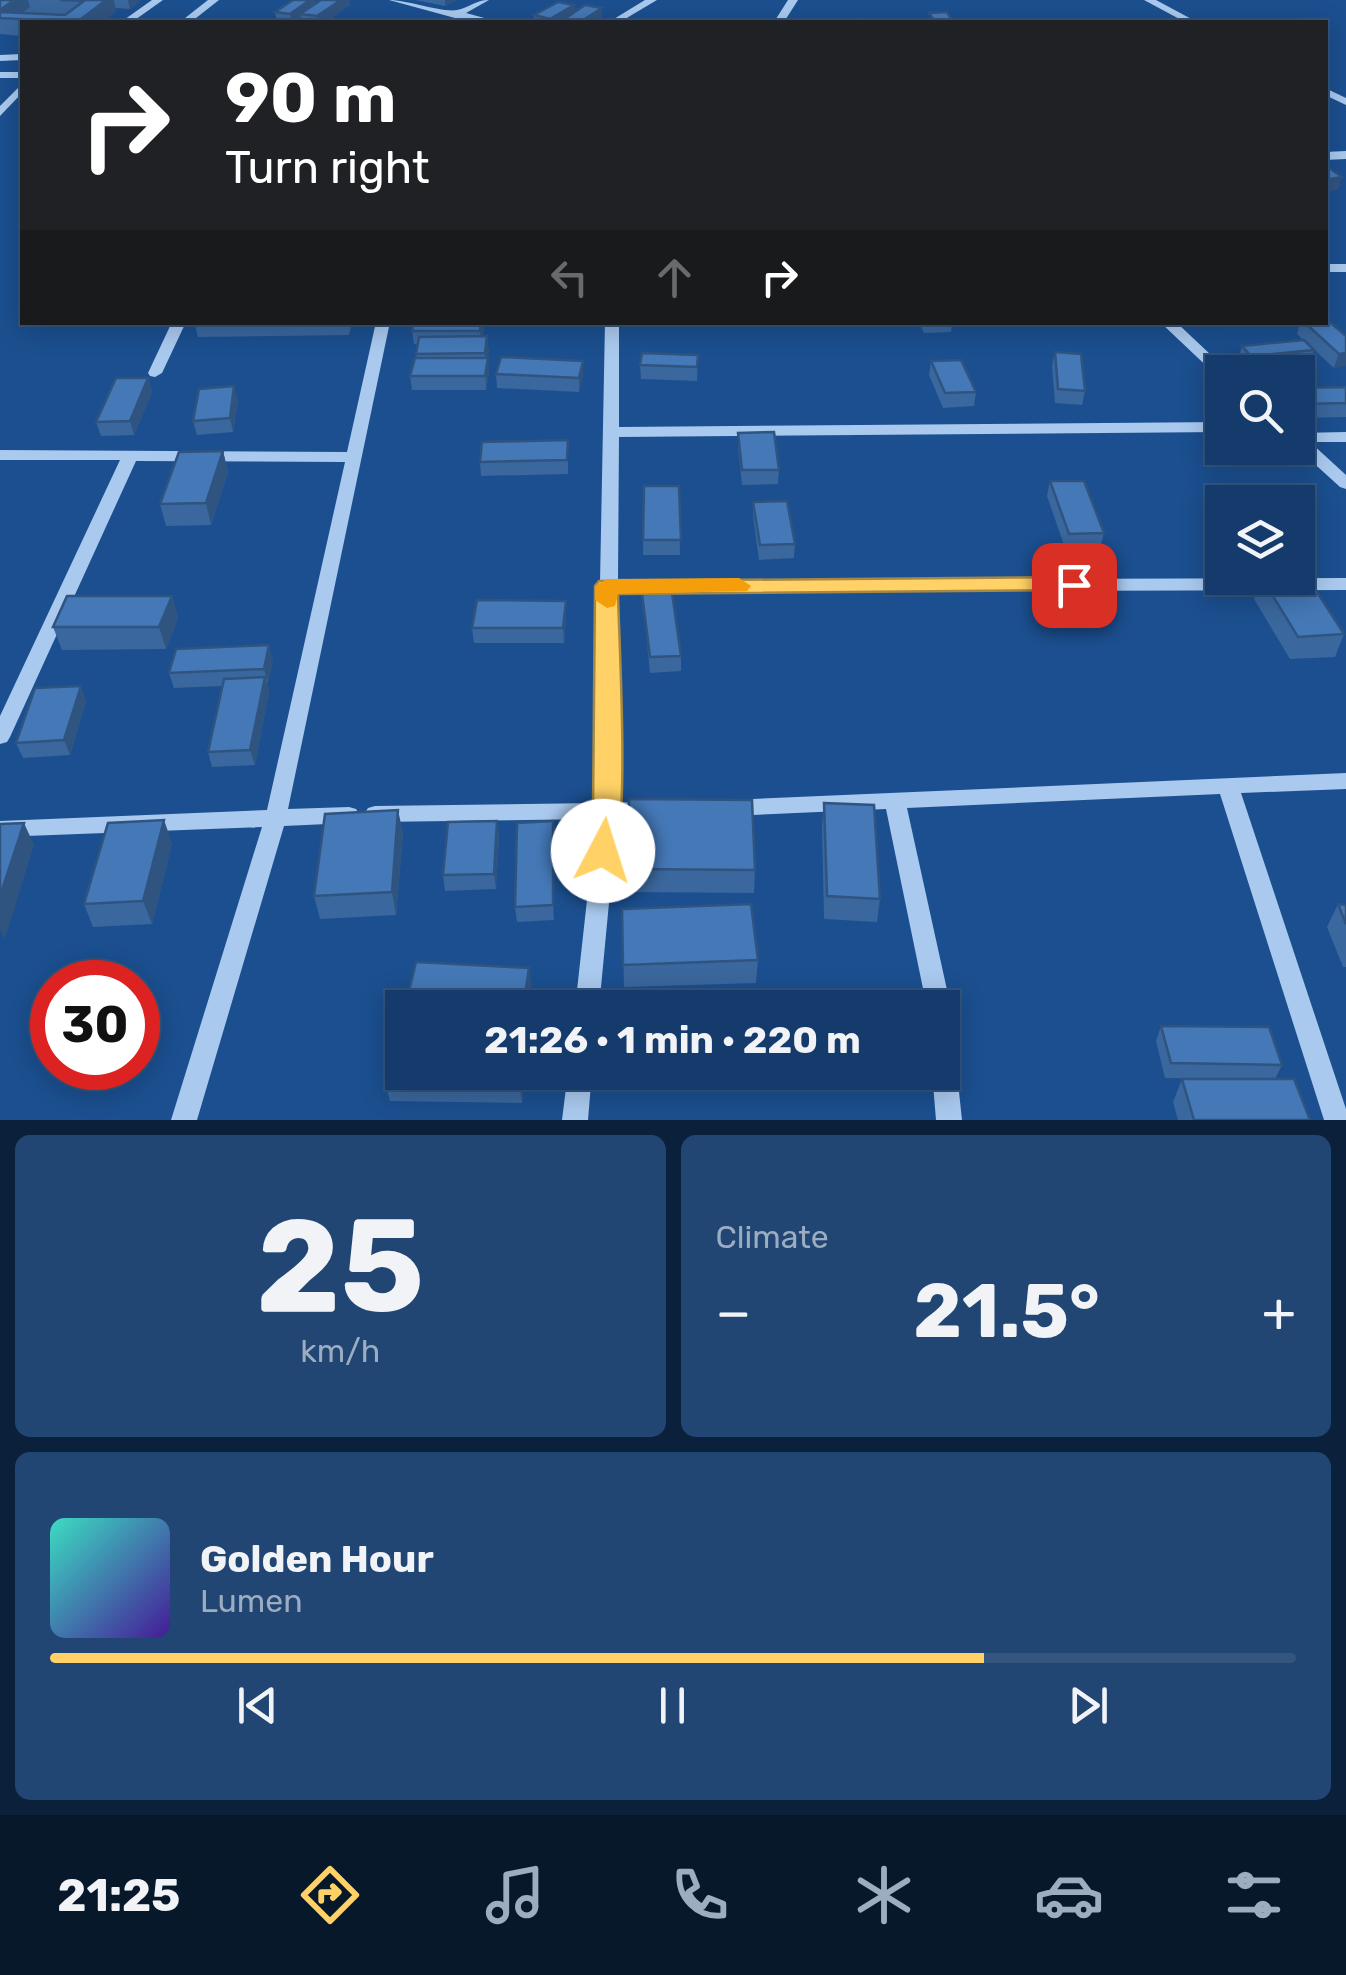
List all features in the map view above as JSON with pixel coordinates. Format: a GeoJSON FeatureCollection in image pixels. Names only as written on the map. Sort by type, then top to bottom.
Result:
{"type":"FeatureCollection","features":[{"type":"Feature","properties":{"kind":"street"},"geometry":{"type":"LineString","coordinates":[[129,20],[158,0]]}},
{"type":"Feature","properties":{"kind":"street"},"geometry":{"type":"LineString","coordinates":[[187,20],[214,0]]}},
{"type":"Feature","properties":{"kind":"street"},"geometry":{"type":"LineString","coordinates":[[394,0],[484,20]]}},
{"type":"Feature","properties":{"kind":"street"},"geometry":{"type":"LineString","coordinates":[[455,14],[484,0]]}},
{"type":"Feature","properties":{"kind":"street"},"geometry":{"type":"LineString","coordinates":[[617,20],[652,0]]}},
{"type":"Feature","properties":{"kind":"street"},"geometry":{"type":"LineString","coordinates":[[1149,0],[1188,20]]}},
{"type":"Feature","properties":{"kind":"street"},"geometry":{"type":"LineString","coordinates":[[0,113],[20,89]]}},
{"type":"Feature","properties":{"kind":"street"},"geometry":{"type":"LineString","coordinates":[[155,372],[177,325]]}},
{"type":"Feature","properties":{"kind":"street"},"geometry":{"type":"LineString","coordinates":[[184,1120],[276,816],[383,325]]}},
{"type":"Feature","properties":{"kind":"street"},"geometry":{"type":"LineString","coordinates":[[588,990],[607,812],[612,325]]}},
{"type":"Feature","properties":{"kind":"street"},"geometry":{"type":"LineString","coordinates":[[1170,325],[1205,358]]}},
{"type":"Feature","properties":{"kind":"street"},"geometry":{"type":"LineString","coordinates":[[612,432],[1205,427]]}},
{"type":"Feature","properties":{"kind":"street"},"geometry":{"type":"LineString","coordinates":[[1315,438],[1346,437]]}},
{"type":"Feature","properties":{"kind":"street"},"geometry":{"type":"LineString","coordinates":[[0,455],[354,457]]}},
{"type":"Feature","properties":{"kind":"street"},"geometry":{"type":"LineString","coordinates":[[1315,455],[1346,484]]}},
{"type":"Feature","properties":{"kind":"street"},"geometry":{"type":"LineString","coordinates":[[0,737],[130,456]]}},
{"type":"Feature","properties":{"kind":"street"},"geometry":{"type":"LineString","coordinates":[[607,586],[1346,584]]}},
{"type":"Feature","properties":{"kind":"street"},"geometry":{"type":"LineString","coordinates":[[703,808],[895,803],[1346,781]]}},
{"type":"Feature","properties":{"kind":"street"},"geometry":{"type":"LineString","coordinates":[[1228,786],[1337,1120]]}},
{"type":"Feature","properties":{"kind":"street"},"geometry":{"type":"LineString","coordinates":[[895,803],[935,990]]}},
{"type":"Feature","properties":{"kind":"street"},"geometry":{"type":"LineString","coordinates":[[0,830],[276,816],[664,810]]}},
{"type":"Feature","properties":{"kind":"street"},"geometry":{"type":"LineString","coordinates":[[575,1120],[578,1090]]}},
{"type":"Feature","properties":{"kind":"street"},"geometry":{"type":"LineString","coordinates":[[946,1090],[949,1120]]}},
{"type":"Feature","properties":{"kind":"building"},"geometry":{"type":"Polygon","coordinates":[[[0,0],[14,0],[0,10],[0,0]]]}},
{"type":"Feature","properties":{"kind":"building"},"geometry":{"type":"Polygon","coordinates":[[[60,0],[106,0],[80,20],[0,18],[0,12],[65,15],[84,1],[60,0]]]}},
{"type":"Feature","properties":{"kind":"building"},"geometry":{"type":"Polygon","coordinates":[[[293,0],[310,0],[290,14],[275,12],[293,0]]]}},
{"type":"Feature","properties":{"kind":"building"},"geometry":{"type":"Polygon","coordinates":[[[321,0],[341,0],[317,16],[300,14],[321,0]]]}},
{"type":"Feature","properties":{"kind":"building"},"geometry":{"type":"Polygon","coordinates":[[[558,2],[574,5],[550,19],[534,15],[558,2]]]}},
{"type":"Feature","properties":{"kind":"building"},"geometry":{"type":"Polygon","coordinates":[[[585,5],[602,8],[583,20],[563,20],[585,5]]]}},
{"type":"Feature","properties":{"kind":"building"},"geometry":{"type":"Polygon","coordinates":[[[947,12],[952,20],[934,20],[929,13],[947,12]]]}},
{"type":"Feature","properties":{"kind":"building"},"geometry":{"type":"Polygon","coordinates":[[[1328,167],[1342,177],[1328,179],[1328,167]]]}},
{"type":"Feature","properties":{"kind":"building"},"geometry":{"type":"Polygon","coordinates":[[[1328,321],[1346,336],[1346,353],[1339,354],[1307,325],[1328,325],[1328,321]]]}},
{"type":"Feature","properties":{"kind":"building"},"geometry":{"type":"Polygon","coordinates":[[[413,325],[481,325],[480,331],[412,331],[413,325]]]}},
{"type":"Feature","properties":{"kind":"building"},"geometry":{"type":"Polygon","coordinates":[[[487,336],[485,353],[416,354],[419,337],[487,336]]]}},
{"type":"Feature","properties":{"kind":"building"},"geometry":{"type":"Polygon","coordinates":[[[1304,340],[1314,350],[1250,355],[1242,346],[1304,340]]]}},
{"type":"Feature","properties":{"kind":"building"},"geometry":{"type":"Polygon","coordinates":[[[1055,352],[1081,354],[1085,391],[1058,389],[1055,352]]]}},
{"type":"Feature","properties":{"kind":"building"},"geometry":{"type":"Polygon","coordinates":[[[642,353],[698,355],[697,367],[640,365],[642,353]]]}},
{"type":"Feature","properties":{"kind":"building"},"geometry":{"type":"Polygon","coordinates":[[[501,357],[583,361],[579,378],[496,374],[501,357]]]}},
{"type":"Feature","properties":{"kind":"building"},"geometry":{"type":"Polygon","coordinates":[[[415,358],[488,358],[485,376],[410,376],[415,358]]]}},
{"type":"Feature","properties":{"kind":"building"},"geometry":{"type":"Polygon","coordinates":[[[961,360],[976,392],[945,393],[931,361],[961,360]]]}},
{"type":"Feature","properties":{"kind":"building"},"geometry":{"type":"Polygon","coordinates":[[[116,378],[148,378],[130,421],[96,422],[116,378]]]}},
{"type":"Feature","properties":{"kind":"building"},"geometry":{"type":"Polygon","coordinates":[[[234,386],[230,418],[193,421],[199,389],[234,386]]]}},
{"type":"Feature","properties":{"kind":"building"},"geometry":{"type":"Polygon","coordinates":[[[1346,387],[1346,403],[1315,404],[1315,388],[1346,387]]]}},
{"type":"Feature","properties":{"kind":"building"},"geometry":{"type":"Polygon","coordinates":[[[774,432],[779,470],[742,470],[738,433],[774,432]]]}},
{"type":"Feature","properties":{"kind":"building"},"geometry":{"type":"Polygon","coordinates":[[[568,440],[567,460],[480,462],[482,442],[568,440]]]}},
{"type":"Feature","properties":{"kind":"building"},"geometry":{"type":"Polygon","coordinates":[[[223,451],[206,503],[160,504],[179,452],[223,451]]]}},
{"type":"Feature","properties":{"kind":"building"},"geometry":{"type":"Polygon","coordinates":[[[1050,481],[1084,481],[1104,533],[1069,534],[1050,481]]]}},
{"type":"Feature","properties":{"kind":"building"},"geometry":{"type":"Polygon","coordinates":[[[644,486],[679,486],[681,540],[643,540],[644,486]]]}},
{"type":"Feature","properties":{"kind":"building"},"geometry":{"type":"Polygon","coordinates":[[[787,501],[795,544],[760,545],[753,502],[787,501]]]}},
{"type":"Feature","properties":{"kind":"building"},"geometry":{"type":"Polygon","coordinates":[[[1315,589],[1344,634],[1298,637],[1272,595],[1315,595],[1315,589]]]}},
{"type":"Feature","properties":{"kind":"building"},"geometry":{"type":"Polygon","coordinates":[[[672,593],[681,656],[650,657],[642,594],[672,593]]]}},
{"type":"Feature","properties":{"kind":"building"},"geometry":{"type":"Polygon","coordinates":[[[67,596],[172,596],[159,627],[53,627],[67,596]]]}},
{"type":"Feature","properties":{"kind":"building"},"geometry":{"type":"Polygon","coordinates":[[[477,600],[566,601],[563,628],[472,628],[477,600]]]}},
{"type":"Feature","properties":{"kind":"building"},"geometry":{"type":"Polygon","coordinates":[[[269,645],[264,669],[169,673],[176,649],[269,645]]]}},
{"type":"Feature","properties":{"kind":"building"},"geometry":{"type":"Polygon","coordinates":[[[265,677],[250,750],[208,752],[224,679],[265,677]]]}},
{"type":"Feature","properties":{"kind":"building"},"geometry":{"type":"Polygon","coordinates":[[[81,686],[64,740],[16,743],[35,688],[81,686]]]}},
{"type":"Feature","properties":{"kind":"building"},"geometry":{"type":"Polygon","coordinates":[[[629,799],[752,800],[755,870],[627,869],[629,799]]]}},
{"type":"Feature","properties":{"kind":"building"},"geometry":{"type":"Polygon","coordinates":[[[824,803],[874,805],[880,899],[827,896],[824,803]]]}},
{"type":"Feature","properties":{"kind":"building"},"geometry":{"type":"Polygon","coordinates":[[[398,810],[392,892],[314,896],[325,814],[398,810]]]}},
{"type":"Feature","properties":{"kind":"building"},"geometry":{"type":"Polygon","coordinates":[[[164,820],[143,901],[84,904],[108,823],[164,820]]]}},
{"type":"Feature","properties":{"kind":"building"},"geometry":{"type":"Polygon","coordinates":[[[497,821],[494,874],[443,875],[448,822],[497,821]]]}},
{"type":"Feature","properties":{"kind":"building"},"geometry":{"type":"Polygon","coordinates":[[[553,821],[553,905],[515,907],[517,823],[553,821]]]}},
{"type":"Feature","properties":{"kind":"building"},"geometry":{"type":"Polygon","coordinates":[[[24,823],[0,896],[0,824],[24,823]]]}},
{"type":"Feature","properties":{"kind":"building"},"geometry":{"type":"Polygon","coordinates":[[[751,904],[758,960],[623,965],[622,909],[751,904]]]}},
{"type":"Feature","properties":{"kind":"building"},"geometry":{"type":"Polygon","coordinates":[[[1338,904],[1346,905],[1346,924],[1338,904]]]}},
{"type":"Feature","properties":{"kind":"building"},"geometry":{"type":"Polygon","coordinates":[[[416,962],[529,968],[526,990],[409,990],[416,962]]]}},
{"type":"Feature","properties":{"kind":"building"},"geometry":{"type":"Polygon","coordinates":[[[1161,1026],[1269,1027],[1282,1065],[1171,1063],[1161,1026]]]}},
{"type":"Feature","properties":{"kind":"building"},"geometry":{"type":"Polygon","coordinates":[[[1182,1079],[1294,1079],[1310,1120],[1194,1120],[1182,1079]]]}},
{"type":"Feature","properties":{"kind":"slow traffic"},"geometry":{"type":"LineString","coordinates":[[607,600],[607,586],[739,586]]}},
{"type":"Feature","properties":{"kind":"route"},"geometry":{"type":"LineString","coordinates":[[603,851],[607,812],[607,586],[1074,585]]}}]}
